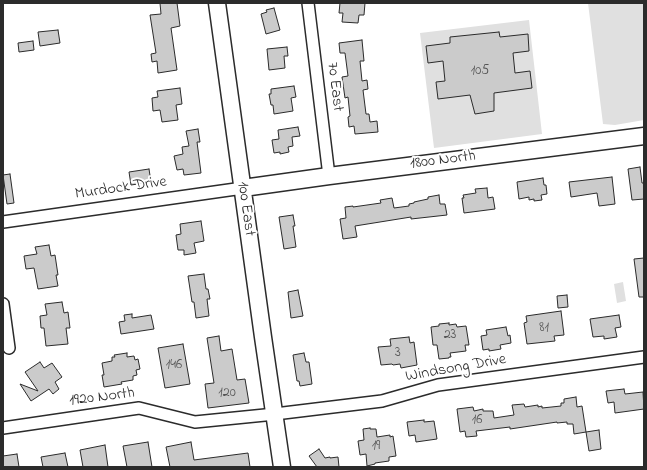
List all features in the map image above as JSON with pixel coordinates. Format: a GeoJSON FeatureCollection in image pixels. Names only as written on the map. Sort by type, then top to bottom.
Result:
{"type":"FeatureCollection","features":[{"type":"Feature","properties":{"kind":"main road","name":"100 East"},"geometry":{"type":"LineString","coordinates":[[217,3],[282,467]]}},
{"type":"Feature","properties":{"kind":"main road","name":"1800 North"},"geometry":{"type":"LineString","coordinates":[[243,188],[644,136]]}},
{"type":"Feature","properties":{"kind":"street","name":"70 East"},"geometry":{"type":"LineString","coordinates":[[308,3],[329,176]]}},
{"type":"Feature","properties":{"kind":"street","name":"Murdock Drive"},"geometry":{"type":"LineString","coordinates":[[3,222],[243,188]]}},
{"type":"Feature","properties":{"kind":"street"},"geometry":{"type":"LineString","coordinates":[[3,304],[9,348]]}},
{"type":"Feature","properties":{"kind":"street","name":"Windsong Drive"},"geometry":{"type":"LineString","coordinates":[[275,414],[382,401],[438,385],[644,357]]}},
{"type":"Feature","properties":{"kind":"street","name":"1920 North"},"geometry":{"type":"LineString","coordinates":[[3,428],[139,408],[194,422],[275,414]]}},
{"type":"Feature","properties":{"kind":"shaded area"},"geometry":{"type":"Polygon","coordinates":[[[588,3],[644,3],[644,120],[615,125],[603,124],[588,3]]]}},
{"type":"Feature","properties":{"kind":"shaded area"},"geometry":{"type":"Polygon","coordinates":[[[529,20],[542,134],[434,148],[420,33],[529,20]]]}},
{"type":"Feature","properties":{"kind":"shaded area"},"geometry":{"type":"Polygon","coordinates":[[[623,282],[626,301],[617,303],[614,284],[623,282]]]}},
{"type":"Feature","properties":{"kind":"building"},"geometry":{"type":"Polygon","coordinates":[[[160,3],[177,3],[180,26],[171,28],[177,70],[158,73],[157,61],[152,62],[151,54],[156,53],[150,15],[161,14],[160,3]]]}},
{"type":"Feature","properties":{"kind":"building"},"geometry":{"type":"Polygon","coordinates":[[[340,3],[365,3],[364,15],[359,15],[358,23],[342,22],[343,13],[339,13],[340,3]]]}},
{"type":"Feature","properties":{"kind":"building"},"geometry":{"type":"Polygon","coordinates":[[[274,8],[280,30],[266,34],[261,14],[267,12],[266,10],[274,8]]]}},
{"type":"Feature","properties":{"kind":"building"},"geometry":{"type":"Polygon","coordinates":[[[58,30],[60,43],[40,46],[38,32],[58,30]]]}},
{"type":"Feature","properties":{"kind":"building"},"geometry":{"type":"Polygon","coordinates":[[[499,32],[500,37],[528,34],[529,51],[513,53],[515,73],[530,71],[532,88],[494,93],[494,111],[475,114],[470,95],[438,99],[436,82],[445,81],[443,61],[428,63],[426,46],[450,43],[450,37],[499,32]]]}},
{"type":"Feature","properties":{"kind":"building"},"geometry":{"type":"Polygon","coordinates":[[[362,40],[364,61],[360,61],[362,81],[367,80],[368,89],[363,90],[366,114],[369,114],[370,122],[377,121],[378,132],[355,134],[354,126],[349,127],[348,117],[350,116],[348,97],[345,98],[342,77],[348,76],[345,53],[340,53],[339,43],[362,40]]]}},
{"type":"Feature","properties":{"kind":"building"},"geometry":{"type":"Polygon","coordinates":[[[33,41],[34,50],[19,52],[18,43],[33,41]]]}},
{"type":"Feature","properties":{"kind":"building"},"geometry":{"type":"Polygon","coordinates":[[[287,47],[288,56],[284,56],[285,68],[269,70],[267,49],[287,47]]]}},
{"type":"Feature","properties":{"kind":"building"},"geometry":{"type":"Polygon","coordinates":[[[294,86],[296,97],[291,98],[293,111],[274,114],[273,105],[271,105],[269,94],[271,94],[271,89],[294,86]]]}},
{"type":"Feature","properties":{"kind":"building"},"geometry":{"type":"Polygon","coordinates":[[[180,88],[182,104],[176,105],[178,120],[162,122],[160,110],[153,111],[152,98],[158,97],[157,91],[180,88]]]}},
{"type":"Feature","properties":{"kind":"building"},"geometry":{"type":"Polygon","coordinates":[[[298,127],[300,136],[292,137],[293,146],[288,147],[289,152],[280,154],[280,152],[274,153],[272,140],[279,139],[278,130],[298,127]]]}},
{"type":"Feature","properties":{"kind":"building"},"geometry":{"type":"Polygon","coordinates":[[[198,129],[200,142],[197,142],[201,173],[184,175],[183,169],[177,170],[174,156],[183,154],[182,147],[189,146],[186,131],[198,129]]]}},
{"type":"Feature","properties":{"kind":"building"},"geometry":{"type":"Polygon","coordinates":[[[640,167],[642,183],[644,183],[644,199],[632,200],[628,169],[640,167]]]}},
{"type":"Feature","properties":{"kind":"building"},"geometry":{"type":"Polygon","coordinates":[[[149,169],[151,182],[131,185],[129,172],[149,169]]]}},
{"type":"Feature","properties":{"kind":"building"},"geometry":{"type":"Polygon","coordinates":[[[10,174],[14,203],[7,204],[3,175],[10,174]]]}},
{"type":"Feature","properties":{"kind":"building"},"geometry":{"type":"Polygon","coordinates":[[[612,177],[615,204],[599,206],[597,193],[571,197],[569,182],[612,177]]]}},
{"type":"Feature","properties":{"kind":"building"},"geometry":{"type":"Polygon","coordinates":[[[543,178],[544,185],[546,185],[547,194],[541,195],[542,200],[529,200],[529,197],[519,199],[517,182],[543,178]]]}},
{"type":"Feature","properties":{"kind":"building"},"geometry":{"type":"Polygon","coordinates":[[[487,188],[488,198],[493,197],[495,209],[464,213],[463,195],[476,193],[475,189],[487,188]]]}},
{"type":"Feature","properties":{"kind":"building"},"geometry":{"type":"Polygon","coordinates":[[[439,195],[440,204],[445,204],[447,215],[411,219],[411,217],[355,226],[357,237],[343,239],[340,219],[346,218],[345,207],[381,203],[380,200],[392,198],[394,208],[409,206],[409,204],[414,202],[439,195]]]}},
{"type":"Feature","properties":{"kind":"building"},"geometry":{"type":"Polygon","coordinates":[[[293,215],[296,247],[284,249],[279,217],[293,215]]]}},
{"type":"Feature","properties":{"kind":"building"},"geometry":{"type":"Polygon","coordinates":[[[201,221],[204,241],[194,243],[196,253],[184,255],[184,250],[178,250],[176,235],[181,234],[180,224],[201,221]]]}},
{"type":"Feature","properties":{"kind":"building"},"geometry":{"type":"Polygon","coordinates":[[[49,245],[51,256],[55,255],[58,286],[38,289],[34,268],[26,269],[24,256],[37,254],[35,247],[49,245]]]}},
{"type":"Feature","properties":{"kind":"building"},"geometry":{"type":"Polygon","coordinates":[[[644,258],[644,297],[639,297],[634,259],[644,258]]]}},
{"type":"Feature","properties":{"kind":"building"},"geometry":{"type":"Polygon","coordinates":[[[204,274],[206,289],[208,289],[210,299],[207,299],[209,316],[196,318],[188,276],[204,274]]]}},
{"type":"Feature","properties":{"kind":"building"},"geometry":{"type":"Polygon","coordinates":[[[298,290],[303,316],[291,318],[288,292],[298,290]]]}},
{"type":"Feature","properties":{"kind":"building"},"geometry":{"type":"Polygon","coordinates":[[[567,295],[568,307],[558,308],[557,296],[567,295]]]}},
{"type":"Feature","properties":{"kind":"building"},"geometry":{"type":"Polygon","coordinates":[[[62,302],[64,313],[68,312],[70,328],[66,328],[68,344],[46,346],[44,328],[41,328],[40,316],[47,315],[45,304],[62,302]]]}},
{"type":"Feature","properties":{"kind":"building"},"geometry":{"type":"Polygon","coordinates":[[[561,311],[564,335],[554,336],[555,341],[527,344],[524,323],[527,322],[526,316],[561,311]]]}},
{"type":"Feature","properties":{"kind":"building"},"geometry":{"type":"Polygon","coordinates":[[[132,314],[132,318],[151,315],[154,329],[121,334],[119,322],[125,321],[124,315],[132,314]]]}},
{"type":"Feature","properties":{"kind":"building"},"geometry":{"type":"Polygon","coordinates":[[[619,315],[621,327],[615,328],[617,337],[604,339],[604,336],[593,337],[590,319],[619,315]]]}},
{"type":"Feature","properties":{"kind":"building"},"geometry":{"type":"Polygon","coordinates":[[[449,323],[449,325],[456,324],[457,327],[466,326],[469,345],[465,345],[466,351],[450,353],[451,357],[439,359],[437,345],[433,345],[431,327],[449,323]]]}},
{"type":"Feature","properties":{"kind":"building"},"geometry":{"type":"Polygon","coordinates":[[[506,327],[508,336],[510,335],[511,343],[500,345],[501,349],[489,351],[489,349],[483,350],[481,336],[487,335],[486,330],[506,327]]]}},
{"type":"Feature","properties":{"kind":"building"},"geometry":{"type":"Polygon","coordinates":[[[219,336],[221,351],[232,349],[237,380],[245,379],[249,403],[208,408],[205,384],[214,383],[207,338],[219,336]]]}},
{"type":"Feature","properties":{"kind":"building"},"geometry":{"type":"Polygon","coordinates":[[[409,337],[410,343],[414,342],[417,365],[401,368],[400,364],[381,365],[378,347],[391,346],[390,339],[409,337]]]}},
{"type":"Feature","properties":{"kind":"building"},"geometry":{"type":"Polygon","coordinates":[[[183,344],[190,384],[165,388],[158,348],[183,344]]]}},
{"type":"Feature","properties":{"kind":"building"},"geometry":{"type":"Polygon","coordinates":[[[127,353],[127,357],[134,356],[135,360],[138,359],[140,369],[136,370],[137,375],[133,376],[133,380],[121,382],[122,384],[104,387],[102,363],[112,361],[112,357],[115,357],[114,355],[127,353]]]}},
{"type":"Feature","properties":{"kind":"building"},"geometry":{"type":"Polygon","coordinates":[[[304,353],[306,362],[309,362],[312,384],[300,386],[299,381],[297,381],[293,355],[304,353]]]}},
{"type":"Feature","properties":{"kind":"building"},"geometry":{"type":"Polygon","coordinates":[[[40,362],[44,368],[52,363],[62,377],[55,382],[59,389],[53,394],[49,389],[31,401],[20,384],[38,391],[25,372],[40,362]]]}},
{"type":"Feature","properties":{"kind":"building"},"geometry":{"type":"Polygon","coordinates":[[[624,389],[625,394],[643,392],[644,409],[615,413],[614,402],[608,403],[606,391],[624,389]]]}},
{"type":"Feature","properties":{"kind":"building"},"geometry":{"type":"Polygon","coordinates":[[[576,397],[577,407],[582,406],[586,432],[574,434],[573,424],[567,424],[567,422],[557,422],[510,429],[510,427],[476,431],[477,436],[466,437],[465,431],[460,432],[457,409],[473,407],[474,411],[483,409],[483,411],[493,411],[494,418],[514,415],[512,405],[524,404],[525,407],[538,405],[538,407],[542,406],[542,408],[561,406],[561,403],[564,403],[564,399],[576,397]]]}},
{"type":"Feature","properties":{"kind":"building"},"geometry":{"type":"Polygon","coordinates":[[[424,420],[424,422],[434,421],[437,439],[416,442],[415,435],[409,436],[407,422],[424,420]]]}},
{"type":"Feature","properties":{"kind":"building"},"geometry":{"type":"Polygon","coordinates":[[[363,429],[376,429],[377,437],[393,436],[396,456],[389,457],[389,461],[367,466],[366,454],[360,455],[358,441],[364,440],[363,429]]]}},
{"type":"Feature","properties":{"kind":"building"},"geometry":{"type":"Polygon","coordinates":[[[599,430],[601,449],[589,451],[586,432],[599,430]]]}},
{"type":"Feature","properties":{"kind":"building"},"geometry":{"type":"Polygon","coordinates":[[[148,442],[152,467],[127,467],[123,446],[148,442]]]}},
{"type":"Feature","properties":{"kind":"building"},"geometry":{"type":"Polygon","coordinates":[[[191,442],[194,460],[248,453],[250,467],[170,467],[166,447],[191,442]]]}},
{"type":"Feature","properties":{"kind":"building"},"geometry":{"type":"Polygon","coordinates":[[[105,445],[108,467],[83,467],[80,450],[105,445]]]}},
{"type":"Feature","properties":{"kind":"building"},"geometry":{"type":"Polygon","coordinates":[[[319,449],[325,458],[338,457],[339,467],[317,467],[309,456],[319,449]]]}},
{"type":"Feature","properties":{"kind":"building"},"geometry":{"type":"Polygon","coordinates":[[[65,453],[68,467],[43,467],[41,457],[65,453]]]}},
{"type":"Feature","properties":{"kind":"building"},"geometry":{"type":"Polygon","coordinates":[[[17,454],[19,467],[3,467],[3,456],[17,454]]]}}]}
